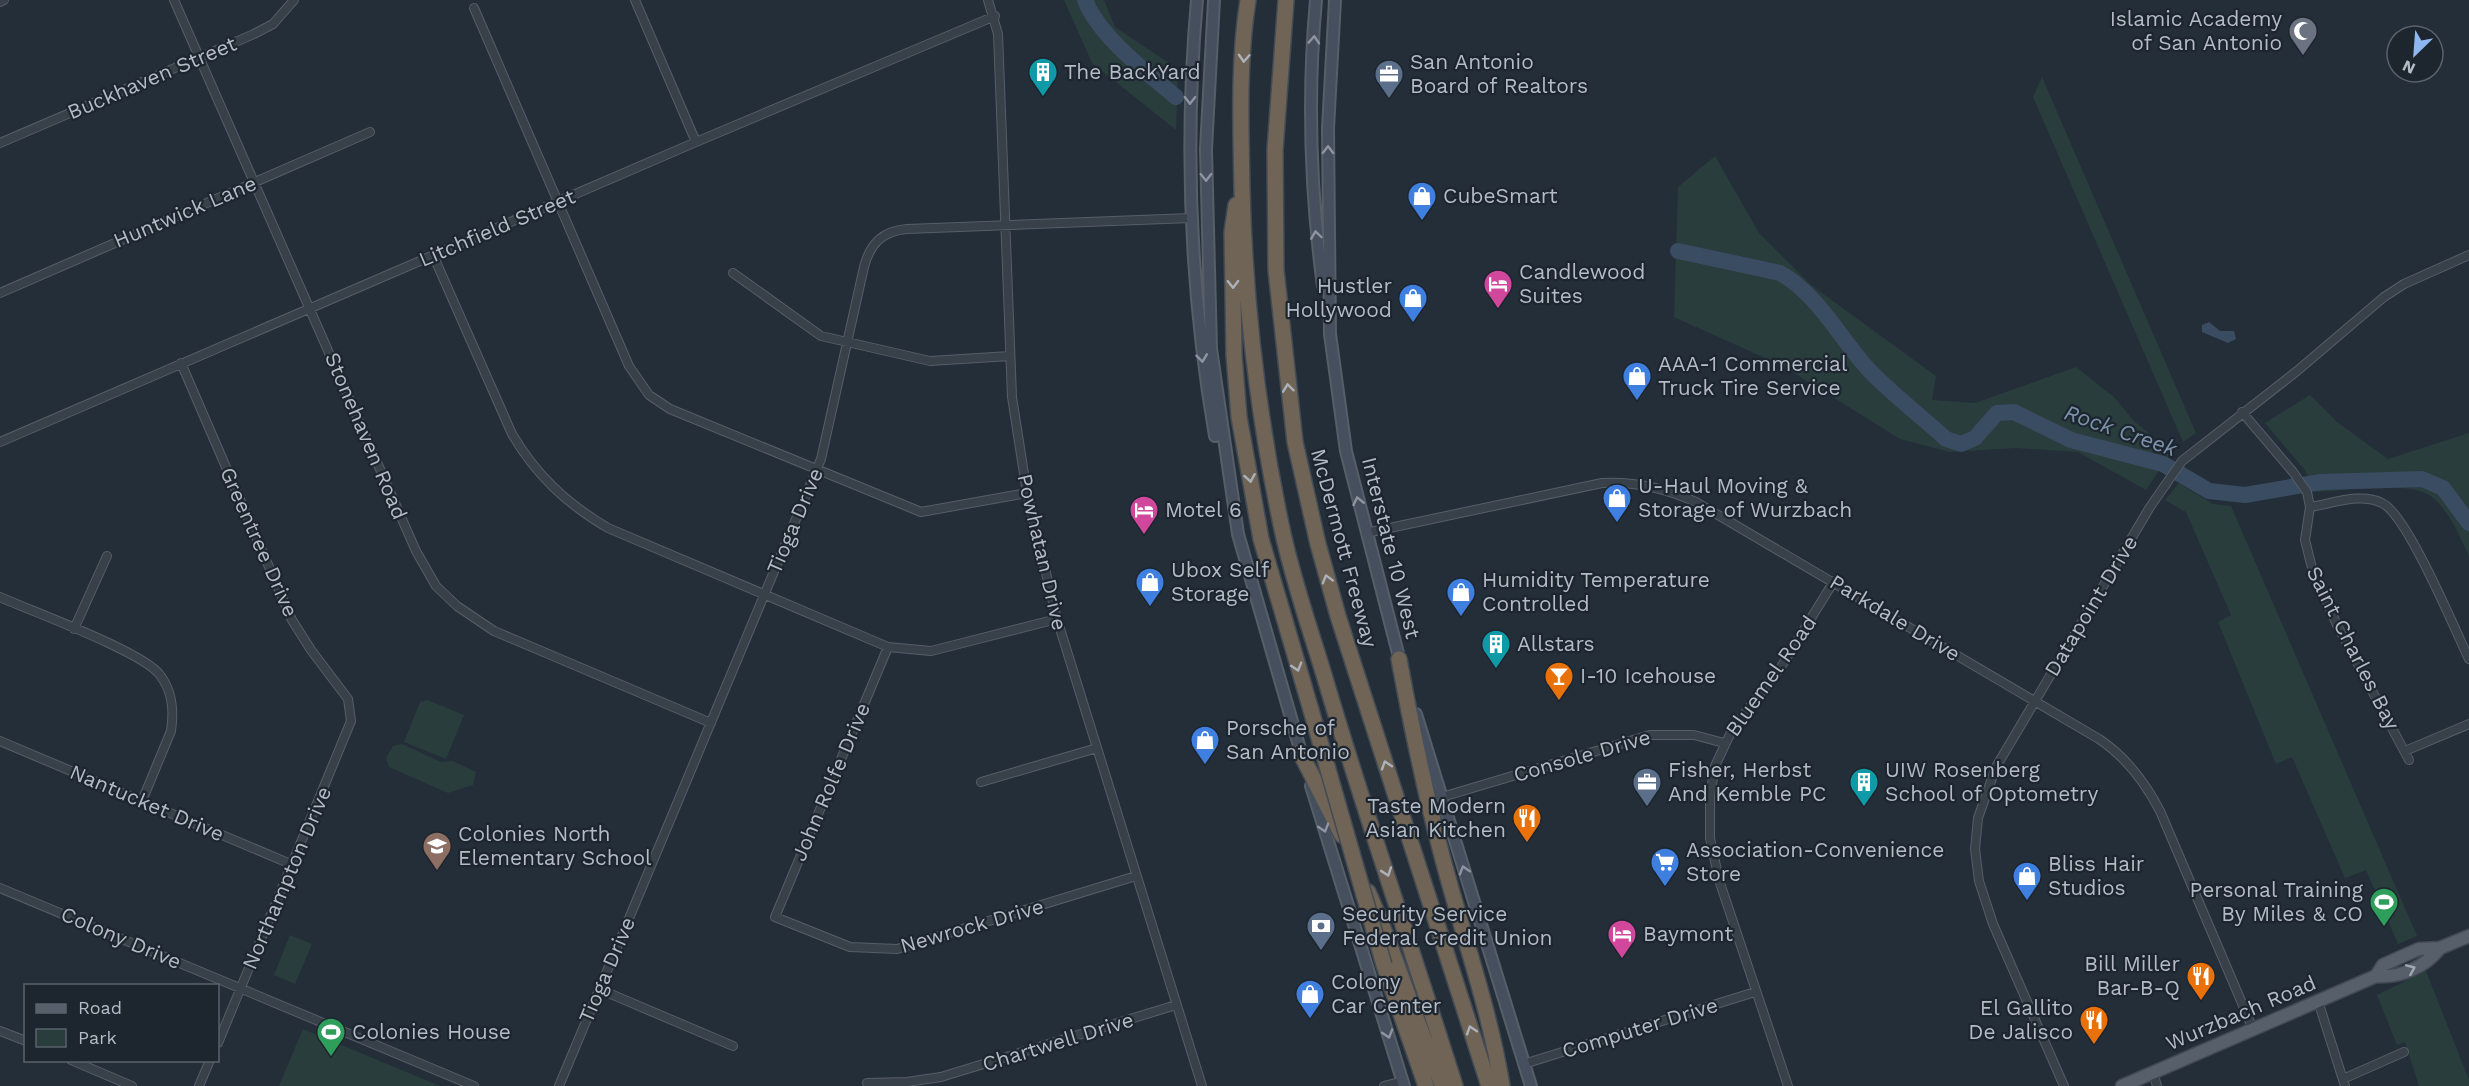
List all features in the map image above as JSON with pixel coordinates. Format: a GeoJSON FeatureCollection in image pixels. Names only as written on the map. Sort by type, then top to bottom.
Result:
{"type":"FeatureCollection","features":[{"type":"Feature","properties":{"kind":"highway"},"geometry":{"type":"LineString","coordinates":[[1248,0],[1243,59],[1242,163],[1245,272],[1259,411],[1282,532],[1348,757],[1455,1086]]}},
{"type":"Feature","properties":{"kind":"highway","name":"McDermott Freeway"},"geometry":{"type":"LineString","coordinates":[[1286,0],[1275,150],[1276,270],[1294,442],[1338,616],[1489,1086]]}},
{"type":"Feature","properties":{"kind":"highway"},"geometry":{"type":"LineString","coordinates":[[1242,163],[1232,232],[1234,356],[1239,417],[1261,539],[1384,965],[1426,1086]]}},
{"type":"Feature","properties":{"kind":"highway"},"geometry":{"type":"LineString","coordinates":[[1399,660],[1418,758],[1441,852],[1488,1018],[1502,1086]]}},
{"type":"Feature","properties":{"kind":"highway"},"geometry":{"type":"LineString","coordinates":[[1300,752],[1327,802],[1385,930],[1427,1049],[1443,1086]]}},
{"type":"Feature","properties":{"kind":"main road"},"geometry":{"type":"LineString","coordinates":[[1197,0],[1191,82],[1191,218],[1196,304],[1205,375],[1221,464],[1278,680],[1404,1083]]}},
{"type":"Feature","properties":{"kind":"main road"},"geometry":{"type":"LineString","coordinates":[[1214,0],[1206,119],[1211,349],[1232,510]]}},
{"type":"Feature","properties":{"kind":"main road"},"geometry":{"type":"LineString","coordinates":[[1317,0],[1311,88],[1310,159],[1313,211],[1330,334]]}},
{"type":"Feature","properties":{"kind":"main road","name":"Interstate 10 West"},"geometry":{"type":"LineString","coordinates":[[1335,0],[1328,128],[1330,334],[1346,451],[1399,660],[1531,1086]]}},
{"type":"Feature","properties":{"kind":"main road","name":"Wurzbach Road"},"geometry":{"type":"LineString","coordinates":[[2121,1086],[2376,976],[2383,965],[2393,960],[2419,949],[2440,948],[2469,936]]}},
{"type":"Feature","properties":{"kind":"street","name":"Stonehaven Road"},"geometry":{"type":"LineString","coordinates":[[174,0],[425,569],[457,606],[494,631],[711,723]]}},
{"type":"Feature","properties":{"kind":"street","name":"Buckhaven Street"},"geometry":{"type":"LineString","coordinates":[[0,143],[273,24],[294,0]]}},
{"type":"Feature","properties":{"kind":"street"},"geometry":{"type":"LineString","coordinates":[[635,0],[696,142]]}},
{"type":"Feature","properties":{"kind":"street","name":"Powhatan Drive"},"geometry":{"type":"LineString","coordinates":[[988,0],[995,16],[999,47],[1012,397],[1027,493],[1057,619],[1202,1086]]}},
{"type":"Feature","properties":{"kind":"street"},"geometry":{"type":"LineString","coordinates":[[474,8],[628,366],[649,395],[670,409],[921,512],[1027,493]]}},
{"type":"Feature","properties":{"kind":"street","name":"Litchfield Street"},"geometry":{"type":"LineString","coordinates":[[0,442],[558,201],[995,16]]}},
{"type":"Feature","properties":{"kind":"street","name":"Huntwick Lane"},"geometry":{"type":"LineString","coordinates":[[0,293],[370,132]]}},
{"type":"Feature","properties":{"kind":"street","name":"Tioga Drive"},"geometry":{"type":"LineString","coordinates":[[559,1086],[817,471],[865,262],[872,247],[882,236],[907,229],[1191,218]]}},
{"type":"Feature","properties":{"kind":"street"},"geometry":{"type":"LineString","coordinates":[[433,255],[512,434],[530,463],[570,504],[608,528],[888,647],[931,651],[1057,619]]}},
{"type":"Feature","properties":{"kind":"street","name":"Datapoint Drive"},"geometry":{"type":"LineString","coordinates":[[2064,1086],[1986,905],[1976,858],[1978,818],[1986,789],[2035,701],[2165,482],[2182,461],[2297,371],[2384,297],[2404,284],[2469,255]]}},
{"type":"Feature","properties":{"kind":"street"},"geometry":{"type":"LineString","coordinates":[[733,273],[810,331],[821,336],[930,361],[1010,356]]}},
{"type":"Feature","properties":{"kind":"street","name":"Greentree Drive"},"geometry":{"type":"LineString","coordinates":[[181,363],[292,620],[311,650],[348,699],[352,712]]}},
{"type":"Feature","properties":{"kind":"street","name":"Saint Charles Bay"},"geometry":{"type":"LineString","coordinates":[[2242,412],[2307,492],[2310,507],[2305,540],[2312,568],[2337,625],[2409,760]]}},
{"type":"Feature","properties":{"kind":"street","name":"Parkdale Drive"},"geometry":{"type":"LineString","coordinates":[[1365,533],[1602,483],[1638,483],[1696,501],[2108,745],[2132,768],[2148,789],[2253,1029]]}},
{"type":"Feature","properties":{"kind":"street"},"geometry":{"type":"LineString","coordinates":[[2310,507],[2360,498],[2382,502],[2391,510],[2403,525],[2469,659]]}},
{"type":"Feature","properties":{"kind":"street"},"geometry":{"type":"LineString","coordinates":[[74,629],[107,556]]}},
{"type":"Feature","properties":{"kind":"street","name":"Bluemel Road"},"geometry":{"type":"LineString","coordinates":[[1788,1086],[1719,880],[1710,838],[1712,780],[1724,743],[1740,718],[1781,667],[1834,581]]}},
{"type":"Feature","properties":{"kind":"street"},"geometry":{"type":"LineString","coordinates":[[0,597],[150,665],[169,689],[173,707],[171,732],[142,801]]}},
{"type":"Feature","properties":{"kind":"street","name":"John Rolfe Drive"},"geometry":{"type":"LineString","coordinates":[[775,917],[888,647]]}},
{"type":"Feature","properties":{"kind":"street","name":"Northampton Drive"},"geometry":{"type":"LineString","coordinates":[[219,1040],[293,865],[351,721],[352,712]]}},
{"type":"Feature","properties":{"kind":"street"},"geometry":{"type":"LineString","coordinates":[[2405,751],[2469,724]]}},
{"type":"Feature","properties":{"kind":"street","name":"Console Drive"},"geometry":{"type":"LineString","coordinates":[[1442,797],[1650,735],[1694,735],[1724,743]]}},
{"type":"Feature","properties":{"kind":"street","name":"Nantucket Drive"},"geometry":{"type":"LineString","coordinates":[[0,741],[293,865]]}},
{"type":"Feature","properties":{"kind":"street"},"geometry":{"type":"LineString","coordinates":[[981,782],[1097,748]]}},
{"type":"Feature","properties":{"kind":"street","name":"Newrock Drive"},"geometry":{"type":"LineString","coordinates":[[775,917],[850,947],[897,949],[1136,876]]}},
{"type":"Feature","properties":{"kind":"street","name":"Colony Drive"},"geometry":{"type":"LineString","coordinates":[[0,888],[474,1086]]}},
{"type":"Feature","properties":{"kind":"street"},"geometry":{"type":"LineString","coordinates":[[599,989],[733,1046]]}},
{"type":"Feature","properties":{"kind":"street","name":"Computer Drive"},"geometry":{"type":"LineString","coordinates":[[1524,1064],[1755,992]]}},
{"type":"Feature","properties":{"kind":"street"},"geometry":{"type":"LineString","coordinates":[[2318,1001],[2344,1082],[2404,1052]]}},
{"type":"Feature","properties":{"kind":"street","name":"Chartwell Drive"},"geometry":{"type":"LineString","coordinates":[[867,1083],[941,1077],[1176,1005]]}},
{"type":"Feature","properties":{"kind":"street"},"geometry":{"type":"LineString","coordinates":[[0,1031],[24,1040]]}},
{"type":"Feature","properties":{"kind":"street"},"geometry":{"type":"LineString","coordinates":[[76,1062],[132,1086]]}},
{"type":"Feature","properties":{"kind":"street"},"geometry":{"type":"LineString","coordinates":[[200,1086],[209,1062]]}},
{"type":"Feature","properties":{"kind":"street"},"geometry":{"type":"LineString","coordinates":[[2153,1072],[2157,1086]]}},
{"type":"Feature","properties":{"kind":"street"},"geometry":{"type":"LineString","coordinates":[[1384,1086],[1404,1083]]}},
{"type":"Feature","properties":{"kind":"green space"},"geometry":{"type":"Polygon","coordinates":[[[1064,0],[1104,0],[1115,27],[1178,69],[1176,130],[1092,63],[1064,0]]]}},
{"type":"Feature","properties":{"kind":"green space"},"geometry":{"type":"Polygon","coordinates":[[[2042,77],[2196,433],[2183,442],[2033,97],[2042,77]]]}},
{"type":"Feature","properties":{"kind":"green space"},"geometry":{"type":"Polygon","coordinates":[[[1715,156],[1759,233],[1811,285],[1936,376],[1932,400],[1975,403],[2076,367],[2115,398],[2133,420],[2171,452],[2146,490],[2078,452],[2016,448],[1950,452],[1900,439],[1783,366],[1674,317],[1678,187],[1715,156]]]}},
{"type":"Feature","properties":{"kind":"green space"},"geometry":{"type":"Polygon","coordinates":[[[2310,395],[2337,422],[2388,459],[2469,433],[2469,556],[2444,509],[2432,497],[2422,492],[2394,488],[2317,492],[2304,469],[2265,423],[2310,395]]]}},
{"type":"Feature","properties":{"kind":"green space"},"geometry":{"type":"Polygon","coordinates":[[[2179,483],[2213,504],[2231,506],[2417,936],[2398,944],[2366,870],[2345,878],[2292,757],[2276,764],[2218,622],[2231,615],[2186,512],[2165,500],[2179,483]]]}},
{"type":"Feature","properties":{"kind":"green space"},"geometry":{"type":"Polygon","coordinates":[[[427,700],[464,715],[446,759],[404,742],[420,702],[427,700]]]}},
{"type":"Feature","properties":{"kind":"green space"},"geometry":{"type":"Polygon","coordinates":[[[402,744],[441,762],[453,761],[476,772],[473,785],[448,793],[389,767],[386,758],[393,746],[402,744]]]}},
{"type":"Feature","properties":{"kind":"green space"},"geometry":{"type":"Polygon","coordinates":[[[290,935],[312,944],[295,984],[274,975],[290,935]]]}},
{"type":"Feature","properties":{"kind":"green space"},"geometry":{"type":"Polygon","coordinates":[[[2426,971],[2469,1080],[2469,1086],[2419,1086],[2405,1042],[2397,1045],[2377,995],[2426,971]]]}},
{"type":"Feature","properties":{"kind":"green space","name":"Colonies House"},"geometry":{"type":"Polygon","coordinates":[[[303,1029],[440,1086],[279,1086],[303,1029]]]}},
{"type":"Feature","properties":{"kind":"water"},"geometry":{"type":"Polygon","coordinates":[[[2209,322],[2220,331],[2234,331],[2236,339],[2228,343],[2202,332],[2202,325],[2209,322]]]}},
{"type":"Feature","properties":{"kind":"waterway","name":"Rock Creek"},"geometry":{"type":"LineString","coordinates":[[1085,0],[1101,27],[1112,40],[1176,97]]}},
{"type":"Feature","properties":{"kind":"waterway","name":"Rock Creek"},"geometry":{"type":"LineString","coordinates":[[1678,251],[1780,273],[1794,282],[1818,305],[1870,371],[1946,439],[1961,444],[1975,438],[1997,413],[2014,412],[2071,440],[2163,464],[2209,491],[2245,495],[2321,482],[2422,479],[2443,488],[2469,523]]}},
{"type":"Feature","properties":{"kind":"place","name":"Islamic Academy of San Antonio"},"geometry":{"type":"Point","coordinates":[2303,56]}},
{"type":"Feature","properties":{"kind":"place","name":"The BackYard"},"geometry":{"type":"Point","coordinates":[1043,98]}},
{"type":"Feature","properties":{"kind":"place","name":"San Antonio Board of Realtors"},"geometry":{"type":"Point","coordinates":[1389,100]}},
{"type":"Feature","properties":{"kind":"place","name":"CubeSmart"},"geometry":{"type":"Point","coordinates":[1422,222]}},
{"type":"Feature","properties":{"kind":"place","name":"Candlewood Suites"},"geometry":{"type":"Point","coordinates":[1498,310]}},
{"type":"Feature","properties":{"kind":"place","name":"Hustler Hollywood"},"geometry":{"type":"Point","coordinates":[1413,324]}},
{"type":"Feature","properties":{"kind":"place","name":"AAA-1 Commercial Truck Tire Service"},"geometry":{"type":"Point","coordinates":[1637,402]}},
{"type":"Feature","properties":{"kind":"place","name":"U-Haul Moving & Storage of Wurzbach"},"geometry":{"type":"Point","coordinates":[1617,524]}},
{"type":"Feature","properties":{"kind":"place","name":"Motel 6"},"geometry":{"type":"Point","coordinates":[1144,536]}},
{"type":"Feature","properties":{"kind":"place","name":"Ubox Self Storage"},"geometry":{"type":"Point","coordinates":[1150,608]}},
{"type":"Feature","properties":{"kind":"place","name":"Humidity Temperature Controlled"},"geometry":{"type":"Point","coordinates":[1461,618]}},
{"type":"Feature","properties":{"kind":"place","name":"Allstars"},"geometry":{"type":"Point","coordinates":[1496,670]}},
{"type":"Feature","properties":{"kind":"place","name":"I-10 Icehouse"},"geometry":{"type":"Point","coordinates":[1559,702]}},
{"type":"Feature","properties":{"kind":"place","name":"Porsche of San Antonio"},"geometry":{"type":"Point","coordinates":[1205,766]}},
{"type":"Feature","properties":{"kind":"place","name":"Fisher, Herbst And Kemble PC"},"geometry":{"type":"Point","coordinates":[1647,808]}},
{"type":"Feature","properties":{"kind":"place","name":"UIW Rosenberg School of Optometry"},"geometry":{"type":"Point","coordinates":[1864,808]}},
{"type":"Feature","properties":{"kind":"place","name":"Taste Modern Asian Kitchen"},"geometry":{"type":"Point","coordinates":[1527,844]}},
{"type":"Feature","properties":{"kind":"place","name":"Colonies North Elementary School"},"geometry":{"type":"Point","coordinates":[437,872]}},
{"type":"Feature","properties":{"kind":"place","name":"Association-Convenience Store"},"geometry":{"type":"Point","coordinates":[1665,888]}},
{"type":"Feature","properties":{"kind":"place","name":"Bliss Hair Studios"},"geometry":{"type":"Point","coordinates":[2027,902]}},
{"type":"Feature","properties":{"kind":"place","name":"Personal Training By Miles & CO"},"geometry":{"type":"Point","coordinates":[2384,928]}},
{"type":"Feature","properties":{"kind":"place","name":"Security Service Federal Credit Union"},"geometry":{"type":"Point","coordinates":[1321,952]}},
{"type":"Feature","properties":{"kind":"place","name":"Baymont"},"geometry":{"type":"Point","coordinates":[1622,960]}},
{"type":"Feature","properties":{"kind":"place","name":"Bill Miller Bar-B-Q"},"geometry":{"type":"Point","coordinates":[2201,1002]}},
{"type":"Feature","properties":{"kind":"place","name":"Colony Car Center"},"geometry":{"type":"Point","coordinates":[1310,1020]}},
{"type":"Feature","properties":{"kind":"place","name":"El Gallito De Jalisco"},"geometry":{"type":"Point","coordinates":[2094,1046]}},
{"type":"Feature","properties":{"kind":"place","name":"Colonies House"},"geometry":{"type":"Point","coordinates":[331,1058]}}]}
